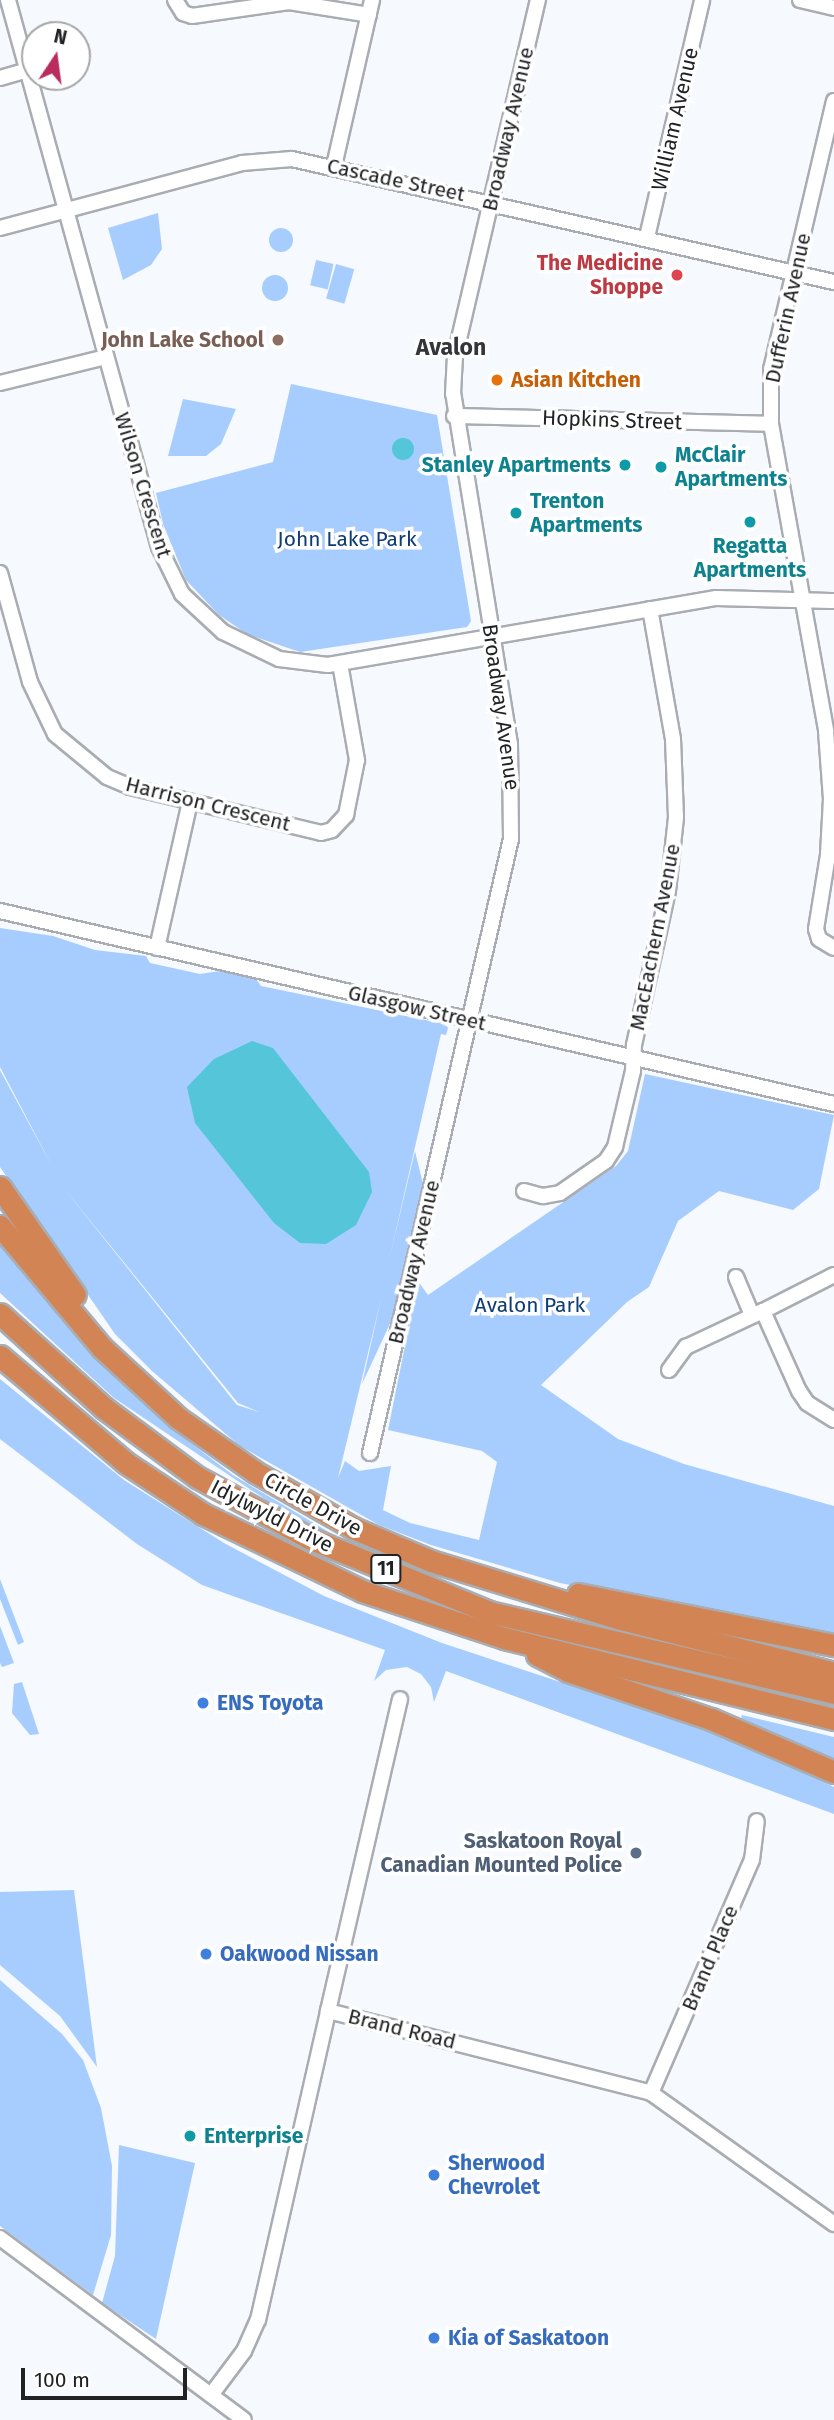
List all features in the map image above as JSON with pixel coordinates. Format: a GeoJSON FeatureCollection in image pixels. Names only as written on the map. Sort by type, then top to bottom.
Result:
{"type":"FeatureCollection","features":[{"type":"Feature","properties":{"kind":"highway"},"geometry":{"type":"LineString","coordinates":[[0,1187],[67,1286],[138,1370],[144,1384]]}},
{"type":"Feature","properties":{"kind":"highway","name":"Circle Drive"},"geometry":{"type":"LineString","coordinates":[[0,1226],[102,1348],[178,1418],[266,1478],[353,1528],[431,1562],[621,1619],[834,1672]]}},
{"type":"Feature","properties":{"kind":"highway","name":"Idylwyld Drive"},"geometry":{"type":"LineString","coordinates":[[0,1314],[104,1408],[197,1477],[309,1538],[489,1612],[834,1693]]}},
{"type":"Feature","properties":{"kind":"highway","name":"11"},"geometry":{"type":"LineString","coordinates":[[0,1356],[126,1463],[203,1514],[362,1591],[504,1638],[834,1719]]}},
{"type":"Feature","properties":{"kind":"highway"},"geometry":{"type":"LineString","coordinates":[[476,1575],[834,1645]]}},
{"type":"Feature","properties":{"kind":"highway"},"geometry":{"type":"LineString","coordinates":[[504,1638],[568,1671],[711,1719],[834,1772]]}},
{"type":"Feature","properties":{"kind":"street","name":"Wilson Crescent"},"geometry":{"type":"LineString","coordinates":[[8,0],[21,46]]}},
{"type":"Feature","properties":{"kind":"street"},"geometry":{"type":"LineString","coordinates":[[175,0],[183,13],[192,16],[289,2],[369,15]]}},
{"type":"Feature","properties":{"kind":"street"},"geometry":{"type":"LineString","coordinates":[[334,166],[372,0]]}},
{"type":"Feature","properties":{"kind":"street","name":"Broadway Avenue"},"geometry":{"type":"LineString","coordinates":[[370,1453],[505,873],[514,793],[492,637],[454,416],[455,356],[538,0]]}},
{"type":"Feature","properties":{"kind":"street","name":"William Avenue"},"geometry":{"type":"LineString","coordinates":[[647,237],[702,0]]}},
{"type":"Feature","properties":{"kind":"street"},"geometry":{"type":"LineString","coordinates":[[800,0],[834,8]]}},
{"type":"Feature","properties":{"kind":"street"},"geometry":{"type":"LineString","coordinates":[[0,78],[21,72]]}},
{"type":"Feature","properties":{"kind":"street","name":"Wilson Crescent"},"geometry":{"type":"LineString","coordinates":[[34,91],[159,547],[183,594],[200,614],[249,648],[307,664],[340,664],[725,597],[834,601]]}},
{"type":"Feature","properties":{"kind":"street","name":"Dufferin Avenue"},"geometry":{"type":"LineString","coordinates":[[834,101],[771,369],[771,424],[826,731],[831,799],[828,855],[816,929],[819,939],[834,947]]}},
{"type":"Feature","properties":{"kind":"street","name":"Cascade Street"},"geometry":{"type":"LineString","coordinates":[[0,228],[268,158],[334,166],[834,282]]}},
{"type":"Feature","properties":{"kind":"street"},"geometry":{"type":"LineString","coordinates":[[0,383],[106,356]]}},
{"type":"Feature","properties":{"kind":"street","name":"Hopkins Street"},"geometry":{"type":"LineString","coordinates":[[454,416],[771,424]]}},
{"type":"Feature","properties":{"kind":"street","name":"Harrison Crescent"},"geometry":{"type":"LineString","coordinates":[[0,573],[30,682],[55,734],[107,777],[190,803],[321,833],[338,826],[346,815],[357,761],[340,664]]}},
{"type":"Feature","properties":{"kind":"street","name":"MacEachern Avenue"},"geometry":{"type":"LineString","coordinates":[[524,1191],[543,1196],[560,1193],[606,1161],[615,1147],[635,1058],[668,891],[676,817],[673,739],[650,609]]}},
{"type":"Feature","properties":{"kind":"street"},"geometry":{"type":"LineString","coordinates":[[157,948],[190,803]]}},
{"type":"Feature","properties":{"kind":"street"},"geometry":{"type":"LineString","coordinates":[[0,899],[33,918]]}},
{"type":"Feature","properties":{"kind":"street","name":"Glasgow Street"},"geometry":{"type":"LineString","coordinates":[[0,911],[834,1104]]}},
{"type":"Feature","properties":{"kind":"street"},"geometry":{"type":"LineString","coordinates":[[669,1370],[686,1346],[834,1275]]}},
{"type":"Feature","properties":{"kind":"street"},"geometry":{"type":"LineString","coordinates":[[736,1277],[807,1403],[834,1420]]}},
{"type":"Feature","properties":{"kind":"street"},"geometry":{"type":"LineString","coordinates":[[328,2011],[400,1699]]}},
{"type":"Feature","properties":{"kind":"street","name":"Brand Place"},"geometry":{"type":"LineString","coordinates":[[652,2093],[752,1860],[757,1821]]}},
{"type":"Feature","properties":{"kind":"street","name":"Brand Road"},"geometry":{"type":"LineString","coordinates":[[211,2395],[244,2351],[258,2320],[328,2011],[652,2093],[834,2224]]}},
{"type":"Feature","properties":{"kind":"street"},"geometry":{"type":"LineString","coordinates":[[0,2238],[244,2420]]}},
{"type":"Feature","properties":{"kind":"green space"},"geometry":{"type":"Polygon","coordinates":[[[158,213],[162,249],[151,265],[123,280],[108,228],[158,213]]]}},
{"type":"Feature","properties":{"kind":"green space"},"geometry":{"type":"Polygon","coordinates":[[[281,228],[289,232],[293,240],[289,248],[281,252],[273,248],[269,240],[273,232],[281,228]]]}},
{"type":"Feature","properties":{"kind":"green space"},"geometry":{"type":"Polygon","coordinates":[[[316,260],[334,264],[328,289],[310,285],[316,260]]]}},
{"type":"Feature","properties":{"kind":"green space"},"geometry":{"type":"Polygon","coordinates":[[[336,264],[354,269],[344,304],[326,299],[336,264]]]}},
{"type":"Feature","properties":{"kind":"green space"},"geometry":{"type":"Polygon","coordinates":[[[275,275],[285,278],[288,288],[285,298],[275,301],[265,298],[262,288],[265,278],[275,275]]]}},
{"type":"Feature","properties":{"kind":"green space","name":"John Lake Park"},"geometry":{"type":"Polygon","coordinates":[[[291,384],[437,415],[471,621],[467,627],[300,652],[247,634],[219,615],[186,580],[163,524],[156,493],[273,462],[291,384]]]}},
{"type":"Feature","properties":{"kind":"green space"},"geometry":{"type":"Polygon","coordinates":[[[183,399],[236,409],[221,444],[206,456],[168,456],[183,399]]]}},
{"type":"Feature","properties":{"kind":"green space","name":"Avalon Park"},"geometry":{"type":"Polygon","coordinates":[[[0,928],[53,936],[95,950],[146,956],[150,963],[200,974],[220,971],[256,979],[261,986],[445,1024],[448,1028],[446,1035],[441,1034],[389,1260],[415,1151],[423,1184],[395,1313],[362,1384],[381,1299],[338,1478],[345,1461],[359,1471],[391,1466],[383,1510],[410,1523],[479,1540],[497,1462],[482,1451],[388,1430],[418,1281],[428,1295],[616,1166],[628,1151],[645,1074],[834,1115],[819,1189],[793,1210],[719,1191],[678,1221],[649,1287],[627,1302],[541,1385],[618,1439],[684,1464],[834,1506],[834,1636],[560,1583],[431,1545],[379,1525],[240,1446],[152,1371],[115,1334],[0,1167],[0,1070],[52,1166],[0,1067],[0,928]],[[62,1186],[237,1405],[259,1412],[238,1403],[62,1186]]]}},
{"type":"Feature","properties":{"kind":"green space"},"geometry":{"type":"Polygon","coordinates":[[[0,1244],[163,1422],[233,1475],[354,1547],[287,1514],[114,1398],[0,1293],[0,1244]]]}},
{"type":"Feature","properties":{"kind":"green space"},"geometry":{"type":"Polygon","coordinates":[[[0,1379],[124,1480],[224,1543],[324,1596],[442,1643],[736,1740],[834,1787],[834,1814],[446,1671],[434,1702],[431,1687],[421,1674],[407,1667],[386,1670],[374,1681],[385,1650],[202,1585],[137,1544],[0,1439],[0,1379]]]}},
{"type":"Feature","properties":{"kind":"green space"},"geometry":{"type":"Polygon","coordinates":[[[0,1579],[24,1642],[18,1645],[0,1599],[0,1579]]]}},
{"type":"Feature","properties":{"kind":"green space"},"geometry":{"type":"Polygon","coordinates":[[[0,1626],[14,1663],[2,1667],[0,1663],[0,1626]]]}},
{"type":"Feature","properties":{"kind":"green space"},"geometry":{"type":"Polygon","coordinates":[[[22,1682],[39,1734],[30,1735],[12,1713],[14,1684],[22,1682]]]}},
{"type":"Feature","properties":{"kind":"green space"},"geometry":{"type":"Polygon","coordinates":[[[742,1715],[834,1737],[834,1760],[741,1718],[742,1715]]]}},
{"type":"Feature","properties":{"kind":"green space"},"geometry":{"type":"Polygon","coordinates":[[[74,1890],[97,2067],[60,2016],[0,1965],[0,1892],[74,1890]]]}},
{"type":"Feature","properties":{"kind":"green space"},"geometry":{"type":"Polygon","coordinates":[[[0,1980],[62,2034],[83,2060],[101,2108],[112,2166],[111,2235],[93,2295],[0,2226],[0,1980]]]}},
{"type":"Feature","properties":{"kind":"green space"},"geometry":{"type":"Polygon","coordinates":[[[119,2145],[195,2163],[156,2339],[102,2303],[115,2256],[119,2145]]]}},
{"type":"Feature","properties":{"kind":"shaded area"},"geometry":{"type":"Polygon","coordinates":[[[403,438],[411,441],[414,449],[411,457],[403,460],[395,457],[392,449],[395,441],[403,438]]]}},
{"type":"Feature","properties":{"kind":"shaded area"},"geometry":{"type":"Polygon","coordinates":[[[252,1041],[273,1048],[369,1172],[372,1192],[356,1225],[326,1244],[300,1243],[274,1223],[195,1123],[187,1087],[214,1059],[252,1041]]]}},
{"type":"Feature","properties":{"kind":"place","name":"The Medicine Shoppe"},"geometry":{"type":"Point","coordinates":[677,275]}},
{"type":"Feature","properties":{"kind":"place","name":"John Lake School"},"geometry":{"type":"Point","coordinates":[278,340]}},
{"type":"Feature","properties":{"kind":"place","name":"Asian Kitchen"},"geometry":{"type":"Point","coordinates":[497,380]}},
{"type":"Feature","properties":{"kind":"place","name":"Stanley Apartments"},"geometry":{"type":"Point","coordinates":[625,465]}},
{"type":"Feature","properties":{"kind":"place","name":"McClair Apartments"},"geometry":{"type":"Point","coordinates":[661,467]}},
{"type":"Feature","properties":{"kind":"place","name":"Trenton Apartments"},"geometry":{"type":"Point","coordinates":[516,513]}},
{"type":"Feature","properties":{"kind":"place","name":"Regatta Apartments"},"geometry":{"type":"Point","coordinates":[750,522]}},
{"type":"Feature","properties":{"kind":"place","name":"ENS Toyota"},"geometry":{"type":"Point","coordinates":[203,1703]}},
{"type":"Feature","properties":{"kind":"place","name":"Saskatoon Royal Canadian Mounted Police"},"geometry":{"type":"Point","coordinates":[636,1853]}},
{"type":"Feature","properties":{"kind":"place","name":"Oakwood Nissan"},"geometry":{"type":"Point","coordinates":[206,1954]}},
{"type":"Feature","properties":{"kind":"place","name":"Enterprise"},"geometry":{"type":"Point","coordinates":[190,2136]}},
{"type":"Feature","properties":{"kind":"place","name":"Sherwood Chevrolet"},"geometry":{"type":"Point","coordinates":[434,2175]}},
{"type":"Feature","properties":{"kind":"place","name":"Kia of Saskatoon"},"geometry":{"type":"Point","coordinates":[434,2338]}},
{"type":"Feature","properties":{"kind":"district","name":"Avalon"},"geometry":{"type":"Point","coordinates":[451,347]}}]}
